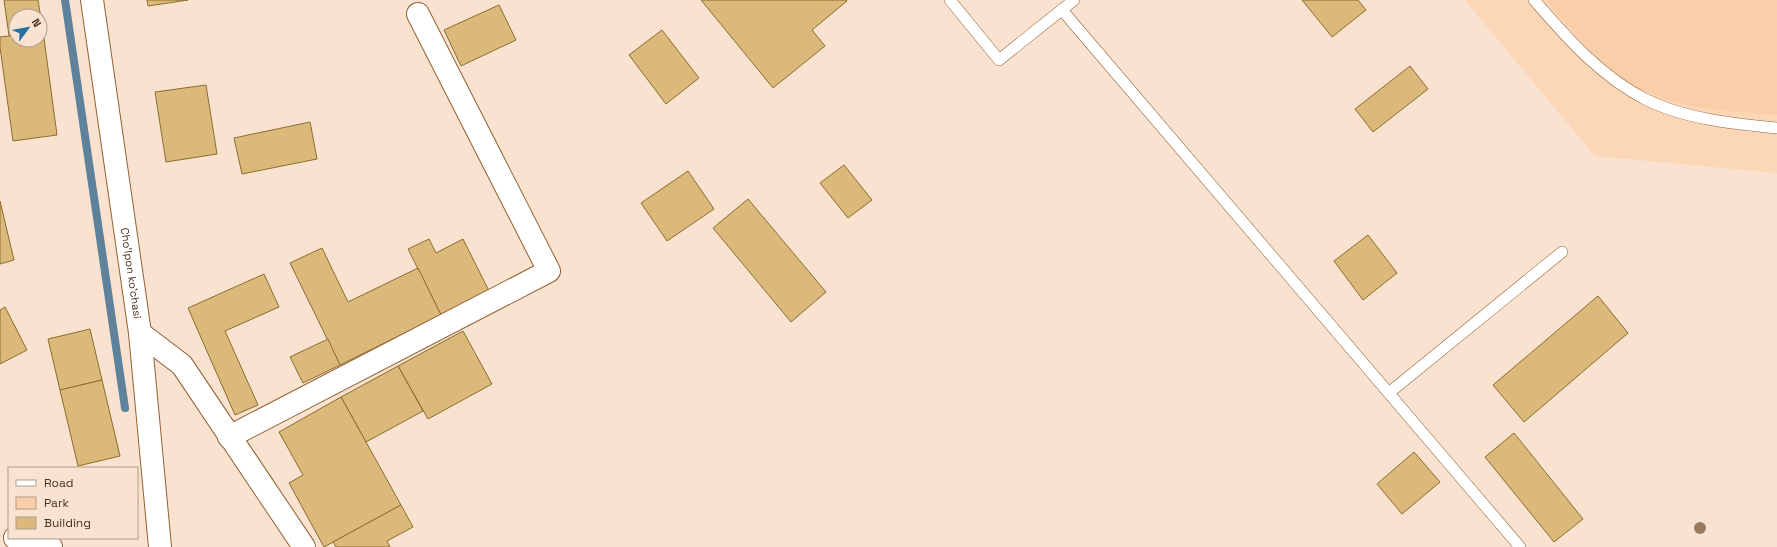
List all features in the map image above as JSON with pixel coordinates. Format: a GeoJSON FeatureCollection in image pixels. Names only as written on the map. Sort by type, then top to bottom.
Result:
{"type":"FeatureCollection","features":[{"type":"Feature","properties":{"kind":"street","name":"Cho'lpon ko'chasi"},"geometry":{"type":"LineString","coordinates":[[92,0],[140,333],[160,547]]}},
{"type":"Feature","properties":{"kind":"street"},"geometry":{"type":"LineString","coordinates":[[229,437],[549,271],[418,14]]}},
{"type":"Feature","properties":{"kind":"street"},"geometry":{"type":"LineString","coordinates":[[140,333],[182,365],[304,547]]}},
{"type":"Feature","properties":{"kind":"street"},"geometry":{"type":"LineString","coordinates":[[19,539],[51,547]]}},
{"type":"Feature","properties":{"kind":"lane"},"geometry":{"type":"LineString","coordinates":[[950,0],[999,60],[1074,0]]}},
{"type":"Feature","properties":{"kind":"lane"},"geometry":{"type":"LineString","coordinates":[[1534,0],[1598,68],[1622,86],[1648,101],[1679,112],[1711,120],[1777,128]]}},
{"type":"Feature","properties":{"kind":"lane"},"geometry":{"type":"LineString","coordinates":[[1062,10],[1390,392],[1520,547]]}},
{"type":"Feature","properties":{"kind":"lane"},"geometry":{"type":"LineString","coordinates":[[1390,392],[1562,252]]}},
{"type":"Feature","properties":{"kind":"shaded area"},"geometry":{"type":"Polygon","coordinates":[[[1465,0],[1777,0],[1777,173],[1595,156],[1465,0]]]}},
{"type":"Feature","properties":{"kind":"green space"},"geometry":{"type":"Polygon","coordinates":[[[1546,0],[1777,0],[1777,115],[1726,111],[1692,106],[1659,97],[1643,90],[1628,82],[1602,62],[1578,38],[1546,0]]]}},
{"type":"Feature","properties":{"kind":"building"},"geometry":{"type":"Polygon","coordinates":[[[4,0],[38,0],[39,8],[8,8],[8,29],[4,0]]]}},
{"type":"Feature","properties":{"kind":"building"},"geometry":{"type":"Polygon","coordinates":[[[147,0],[188,0],[148,6],[147,0]]]}},
{"type":"Feature","properties":{"kind":"building"},"geometry":{"type":"Polygon","coordinates":[[[701,0],[847,1],[812,30],[825,46],[773,88],[701,0]]]}},
{"type":"Feature","properties":{"kind":"building"},"geometry":{"type":"Polygon","coordinates":[[[1302,0],[1358,0],[1366,10],[1332,37],[1302,0]]]}},
{"type":"Feature","properties":{"kind":"building"},"geometry":{"type":"Polygon","coordinates":[[[499,5],[516,40],[461,66],[444,30],[499,5]]]}},
{"type":"Feature","properties":{"kind":"building"},"geometry":{"type":"Polygon","coordinates":[[[662,30],[699,78],[666,104],[629,55],[662,30]]]}},
{"type":"Feature","properties":{"kind":"building"},"geometry":{"type":"Polygon","coordinates":[[[8,36],[8,48],[45,48],[57,135],[13,141],[0,47],[0,37],[8,36]]]}},
{"type":"Feature","properties":{"kind":"building"},"geometry":{"type":"Polygon","coordinates":[[[1410,66],[1428,89],[1373,132],[1355,109],[1410,66]]]}},
{"type":"Feature","properties":{"kind":"building"},"geometry":{"type":"Polygon","coordinates":[[[206,85],[217,154],[166,162],[155,92],[206,85]]]}},
{"type":"Feature","properties":{"kind":"building"},"geometry":{"type":"Polygon","coordinates":[[[310,122],[317,159],[242,174],[234,138],[310,122]]]}},
{"type":"Feature","properties":{"kind":"building"},"geometry":{"type":"Polygon","coordinates":[[[844,165],[872,200],[848,218],[820,183],[844,165]]]}},
{"type":"Feature","properties":{"kind":"building"},"geometry":{"type":"Polygon","coordinates":[[[688,171],[714,209],[667,241],[641,203],[688,171]]]}},
{"type":"Feature","properties":{"kind":"building"},"geometry":{"type":"Polygon","coordinates":[[[748,199],[826,292],[791,322],[713,228],[748,199]]]}},
{"type":"Feature","properties":{"kind":"building"},"geometry":{"type":"Polygon","coordinates":[[[0,201],[14,260],[0,264],[0,201]]]}},
{"type":"Feature","properties":{"kind":"building"},"geometry":{"type":"Polygon","coordinates":[[[1368,235],[1397,273],[1363,300],[1334,261],[1368,235]]]}},
{"type":"Feature","properties":{"kind":"building"},"geometry":{"type":"Polygon","coordinates":[[[429,239],[436,253],[463,239],[489,291],[441,315],[408,249],[429,239]]]}},
{"type":"Feature","properties":{"kind":"building"},"geometry":{"type":"Polygon","coordinates":[[[322,248],[348,302],[418,268],[441,315],[340,365],[290,263],[322,248]]]}},
{"type":"Feature","properties":{"kind":"building"},"geometry":{"type":"Polygon","coordinates":[[[264,274],[279,307],[225,331],[258,405],[235,415],[188,308],[264,274]]]}},
{"type":"Feature","properties":{"kind":"building"},"geometry":{"type":"Polygon","coordinates":[[[1598,296],[1628,333],[1524,422],[1493,385],[1598,296]]]}},
{"type":"Feature","properties":{"kind":"building"},"geometry":{"type":"Polygon","coordinates":[[[5,307],[27,350],[0,364],[0,310],[5,307]]]}},
{"type":"Feature","properties":{"kind":"building"},"geometry":{"type":"Polygon","coordinates":[[[90,329],[102,380],[60,390],[48,339],[90,329]]]}},
{"type":"Feature","properties":{"kind":"building"},"geometry":{"type":"Polygon","coordinates":[[[463,331],[492,384],[428,419],[398,366],[463,331]]]}},
{"type":"Feature","properties":{"kind":"building"},"geometry":{"type":"Polygon","coordinates":[[[328,339],[340,365],[303,383],[290,357],[328,339]]]}},
{"type":"Feature","properties":{"kind":"building"},"geometry":{"type":"Polygon","coordinates":[[[398,366],[423,411],[366,442],[341,397],[398,366]]]}},
{"type":"Feature","properties":{"kind":"building"},"geometry":{"type":"Polygon","coordinates":[[[102,380],[120,456],[78,466],[60,390],[102,380]]]}},
{"type":"Feature","properties":{"kind":"building"},"geometry":{"type":"Polygon","coordinates":[[[341,397],[401,505],[324,547],[289,483],[303,475],[279,432],[341,397]]]}},
{"type":"Feature","properties":{"kind":"building"},"geometry":{"type":"Polygon","coordinates":[[[1514,433],[1583,519],[1554,542],[1485,457],[1514,433]]]}},
{"type":"Feature","properties":{"kind":"building"},"geometry":{"type":"Polygon","coordinates":[[[1414,452],[1440,482],[1402,514],[1377,484],[1414,452]]]}},
{"type":"Feature","properties":{"kind":"building"},"geometry":{"type":"Polygon","coordinates":[[[401,505],[413,527],[387,541],[390,547],[336,547],[333,542],[401,505]]]}},
{"type":"Feature","properties":{"kind":"waterway"},"geometry":{"type":"LineString","coordinates":[[65,0],[125,408]]}}]}
